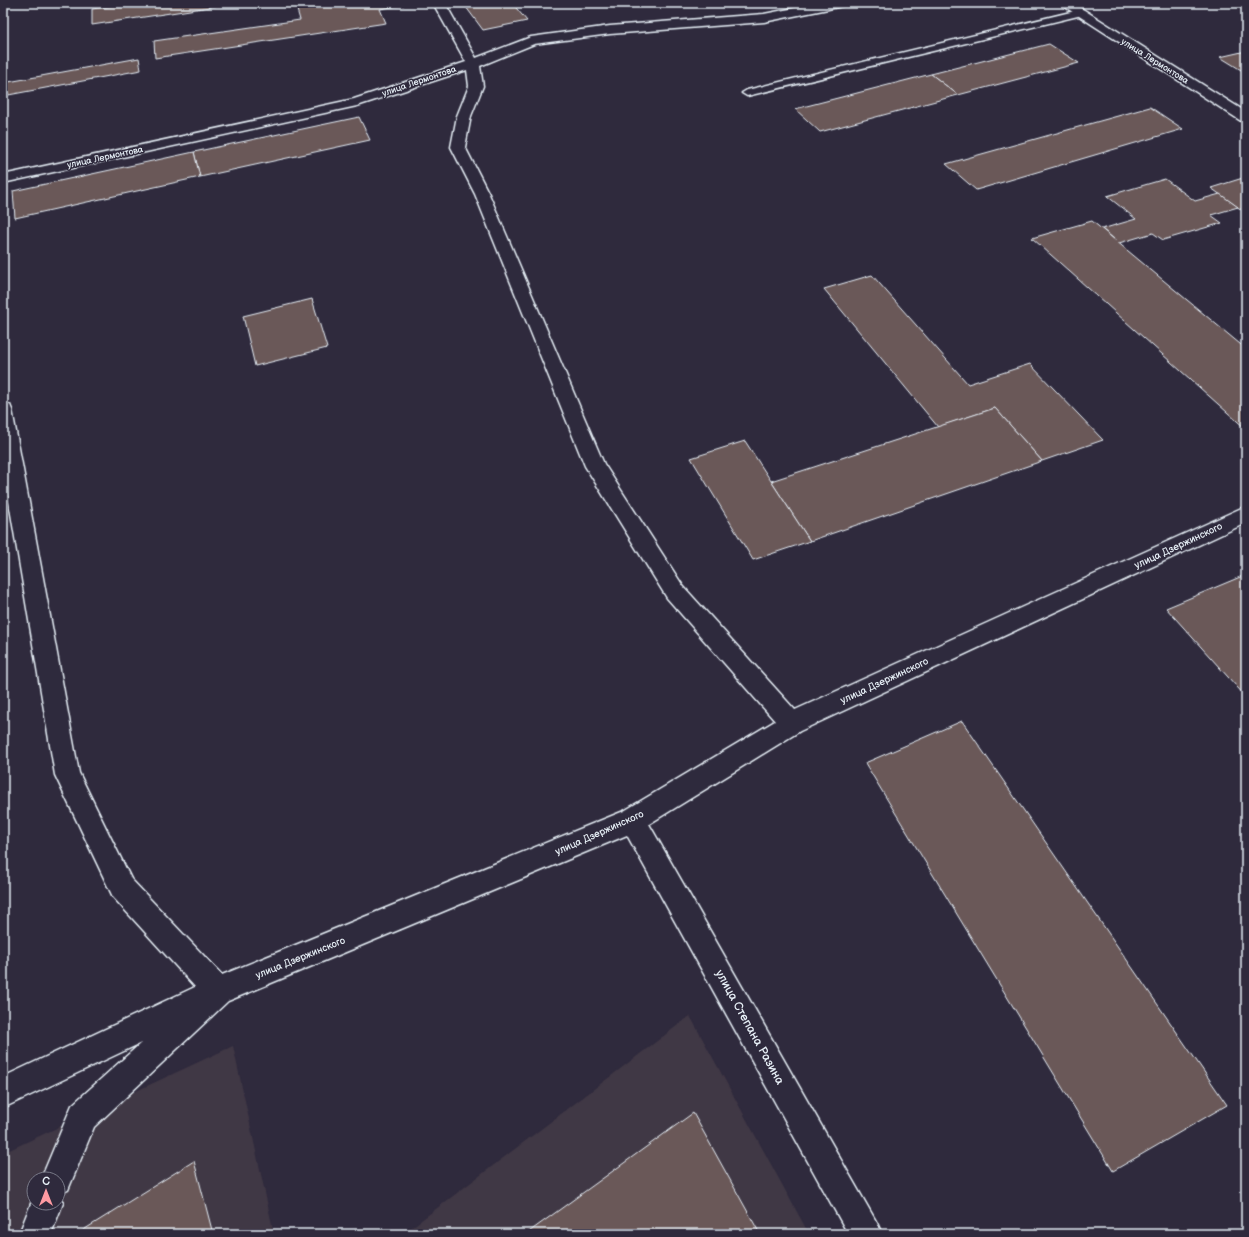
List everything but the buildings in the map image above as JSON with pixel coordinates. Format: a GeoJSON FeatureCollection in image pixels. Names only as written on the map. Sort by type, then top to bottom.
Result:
{"type":"FeatureCollection","features":[{"type":"Feature","properties":{"kind":"street"},"geometry":{"type":"LineString","coordinates":[[439,3],[473,64],[476,86],[464,116],[458,147],[485,201],[595,466],[675,592],[792,723]]}},
{"type":"Feature","properties":{"kind":"street","name":"улица Лермонтова"},"geometry":{"type":"LineString","coordinates":[[3,180],[357,102],[473,64],[531,41],[610,30],[764,18],[838,3]]}},
{"type":"Feature","properties":{"kind":"street","name":"улица Лермонтова"},"geometry":{"type":"LineString","coordinates":[[1065,3],[1246,118]]}},
{"type":"Feature","properties":{"kind":"street"},"geometry":{"type":"LineString","coordinates":[[754,8],[764,18]]}},
{"type":"Feature","properties":{"kind":"street"},"geometry":{"type":"LineString","coordinates":[[3,410],[67,775],[122,888],[218,991],[83,1116],[60,1171]]}},
{"type":"Feature","properties":{"kind":"street","name":"улица Дзержинского"},"geometry":{"type":"LineString","coordinates":[[3,1093],[218,991],[633,820],[792,723],[1246,514]]}},
{"type":"Feature","properties":{"kind":"street","name":"улица Степана Разина"},"geometry":{"type":"LineString","coordinates":[[633,820],[866,1234]]}},
{"type":"Feature","properties":{"kind":"street"},"geometry":{"type":"LineString","coordinates":[[34,1234],[44,1211]]}},
{"type":"Feature","properties":{"kind":"lane"},"geometry":{"type":"LineString","coordinates":[[747,93],[1079,13]]}},
{"type":"Feature","properties":{"kind":"shaded area"},"geometry":{"type":"Polygon","coordinates":[[[690,1016],[809,1234],[403,1234],[690,1016]]]}},
{"type":"Feature","properties":{"kind":"shaded area"},"geometry":{"type":"Polygon","coordinates":[[[233,1046],[274,1234],[3,1234],[3,1153],[233,1046]]]}}]}
